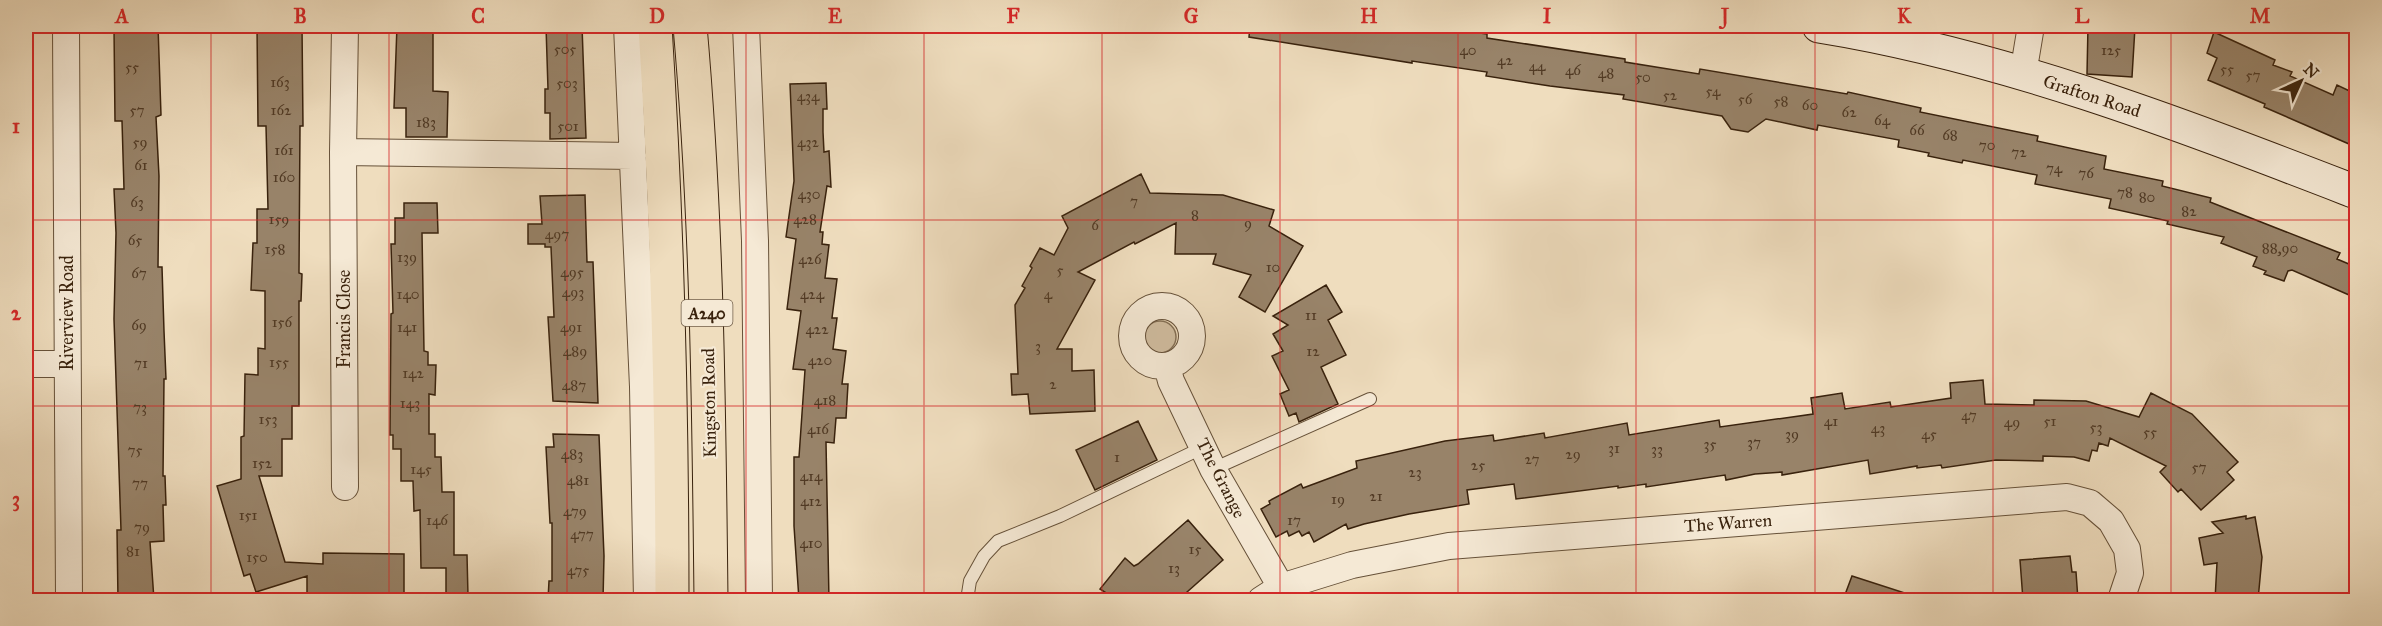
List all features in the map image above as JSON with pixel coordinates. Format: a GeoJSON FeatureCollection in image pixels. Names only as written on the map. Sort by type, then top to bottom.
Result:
{"type":"FeatureCollection","features":[{"type":"Feature","properties":{"kind":"highway","name":"A240"},"geometry":{"type":"LineString","coordinates":[[655,26],[662,133],[669,347],[672,600]]}},
{"type":"Feature","properties":{"kind":"highway","name":"Kingston Road"},"geometry":{"type":"LineString","coordinates":[[690,26],[696,91],[708,335],[711,600]]}},
{"type":"Feature","properties":{"kind":"street","name":"Riverview Road"},"geometry":{"type":"LineString","coordinates":[[66,26],[69,600]]}},
{"type":"Feature","properties":{"kind":"street","name":"Francis Close"},"geometry":{"type":"LineString","coordinates":[[345,26],[343,152],[345,487]]}},
{"type":"Feature","properties":{"kind":"street"},"geometry":{"type":"LineString","coordinates":[[627,26],[643,387],[646,600]]}},
{"type":"Feature","properties":{"kind":"street"},"geometry":{"type":"LineString","coordinates":[[747,26],[755,241],[759,600]]}},
{"type":"Feature","properties":{"kind":"street","name":"Grafton Road"},"geometry":{"type":"LineString","coordinates":[[1819,26],[1939,51],[2023,74],[2174,122],[2356,192]]}},
{"type":"Feature","properties":{"kind":"street"},"geometry":{"type":"LineString","coordinates":[[2023,74],[2031,26]]}},
{"type":"Feature","properties":{"kind":"street"},"geometry":{"type":"LineString","coordinates":[[343,152],[633,156]]}},
{"type":"Feature","properties":{"kind":"street"},"geometry":{"type":"LineString","coordinates":[[26,364],[67,364]]}},
{"type":"Feature","properties":{"kind":"street","name":"The Grange"},"geometry":{"type":"LineString","coordinates":[[1167,366],[1171,381],[1271,594]]}},
{"type":"Feature","properties":{"kind":"street","name":"The Warren"},"geometry":{"type":"LineString","coordinates":[[1271,594],[1352,565],[1449,546],[2067,497],[2090,503],[2111,521],[2127,549],[2130,573],[2121,600]]}},
{"type":"Feature","properties":{"kind":"lane"},"geometry":{"type":"LineString","coordinates":[[967,600],[970,581],[984,556],[998,541],[1208,458],[1370,399]]}},
{"type":"Feature","properties":{"kind":"shaded area"},"geometry":{"type":"Polygon","coordinates":[[[1160,321],[1171,326],[1176,337],[1171,348],[1160,353],[1149,348],[1144,337],[1149,326],[1160,321]]]}},
{"type":"Feature","properties":{"kind":"building"},"geometry":{"type":"Polygon","coordinates":[[[120,26],[158,26],[161,115],[156,117],[159,176],[158,267],[162,267],[166,379],[164,379],[163,476],[165,476],[166,505],[163,505],[164,541],[150,542],[154,600],[118,600],[117,530],[121,530],[114,319],[116,233],[114,189],[124,189],[122,121],[115,121],[114,28],[120,28],[120,26]]]}},
{"type":"Feature","properties":{"kind":"building"},"geometry":{"type":"Polygon","coordinates":[[[257,26],[302,26],[303,126],[300,126],[299,273],[302,274],[301,301],[299,301],[299,406],[292,406],[292,439],[282,439],[282,476],[259,476],[285,562],[323,564],[323,553],[404,554],[404,600],[313,600],[314,593],[307,593],[307,576],[256,592],[250,574],[244,576],[217,486],[241,479],[245,374],[258,375],[258,348],[265,349],[265,291],[251,290],[253,243],[257,243],[257,209],[268,209],[266,126],[258,126],[257,26]]]}},
{"type":"Feature","properties":{"kind":"building"},"geometry":{"type":"Polygon","coordinates":[[[397,26],[433,26],[433,91],[448,92],[447,137],[406,137],[406,108],[394,108],[397,26]]]}},
{"type":"Feature","properties":{"kind":"building"},"geometry":{"type":"Polygon","coordinates":[[[546,26],[582,26],[586,138],[550,139],[550,113],[545,113],[545,89],[548,89],[546,26]]]}},
{"type":"Feature","properties":{"kind":"building"},"geometry":{"type":"Polygon","coordinates":[[[1250,26],[1430,26],[1487,34],[1487,38],[1625,59],[1625,62],[1699,74],[1700,69],[1847,94],[1848,92],[1921,108],[1920,112],[2038,136],[2037,141],[2106,156],[2104,169],[2163,181],[2162,186],[2211,198],[2210,202],[2340,253],[2337,259],[2356,267],[2356,298],[2292,270],[2288,271],[2284,281],[2264,274],[2266,271],[2253,266],[2257,257],[2221,243],[2224,237],[2167,224],[2168,221],[2109,208],[2111,199],[2035,184],[2037,175],[1963,160],[1962,163],[1928,156],[1929,153],[1898,147],[1899,140],[1818,125],[1817,130],[1766,119],[1748,132],[1731,129],[1722,116],[1623,99],[1624,95],[1550,86],[1486,76],[1487,72],[1412,61],[1412,63],[1249,37],[1250,26]]]}},
{"type":"Feature","properties":{"kind":"building"},"geometry":{"type":"Polygon","coordinates":[[[2088,26],[2135,27],[2132,77],[2087,74],[2088,26]]]}},
{"type":"Feature","properties":{"kind":"building"},"geometry":{"type":"Polygon","coordinates":[[[2214,32],[2275,60],[2273,65],[2292,72],[2290,76],[2333,95],[2337,85],[2356,94],[2356,147],[2208,80],[2217,58],[2207,53],[2214,32]]]}},
{"type":"Feature","properties":{"kind":"building"},"geometry":{"type":"Polygon","coordinates":[[[826,83],[827,109],[823,109],[823,132],[824,152],[829,151],[831,187],[827,186],[820,232],[823,232],[822,244],[829,245],[825,278],[837,279],[832,318],[837,318],[833,349],[846,351],[842,384],[848,384],[846,418],[836,418],[834,443],[826,442],[829,600],[799,600],[794,526],[794,457],[799,457],[805,370],[793,369],[801,311],[787,309],[796,239],[786,237],[794,181],[790,84],[826,83]]]}},
{"type":"Feature","properties":{"kind":"building"},"geometry":{"type":"Polygon","coordinates":[[[1141,174],[1150,193],[1223,195],[1274,210],[1269,226],[1303,246],[1265,312],[1239,297],[1251,275],[1213,264],[1216,254],[1175,254],[1176,223],[1078,272],[1095,280],[1057,349],[1072,349],[1072,371],[1094,370],[1095,411],[1030,414],[1028,394],[1012,395],[1011,374],[1018,374],[1015,305],[1025,288],[1022,286],[1032,268],[1030,266],[1040,248],[1054,255],[1068,228],[1062,216],[1141,174]]]}},
{"type":"Feature","properties":{"kind":"building"},"geometry":{"type":"Polygon","coordinates":[[[585,195],[587,262],[593,262],[598,403],[553,401],[548,317],[554,317],[551,247],[545,247],[545,244],[528,244],[528,224],[542,224],[540,196],[585,195]]]}},
{"type":"Feature","properties":{"kind":"building"},"geometry":{"type":"Polygon","coordinates":[[[404,203],[437,203],[438,233],[422,233],[424,351],[428,352],[428,365],[436,365],[435,395],[429,394],[429,434],[435,434],[435,457],[441,457],[442,492],[454,492],[454,555],[467,555],[468,596],[446,596],[446,568],[421,568],[420,510],[414,511],[413,481],[401,481],[401,449],[393,449],[393,435],[390,435],[391,314],[393,313],[391,244],[395,244],[395,218],[404,218],[404,203]]]}},
{"type":"Feature","properties":{"kind":"building"},"geometry":{"type":"Polygon","coordinates":[[[1326,285],[1342,312],[1328,320],[1346,355],[1321,367],[1338,404],[1299,422],[1296,413],[1289,416],[1280,394],[1289,390],[1272,356],[1283,351],[1273,334],[1288,325],[1273,316],[1326,285]]]}},
{"type":"Feature","properties":{"kind":"building"},"geometry":{"type":"Polygon","coordinates":[[[1983,380],[1985,404],[2034,405],[2034,400],[2086,401],[2139,417],[2151,393],[2192,414],[2238,462],[2227,472],[2234,480],[2201,510],[2181,489],[2178,492],[2160,472],[2166,466],[2110,438],[2108,446],[2099,443],[2097,451],[2092,450],[2089,461],[2074,457],[2043,456],[2043,461],[1996,460],[1942,468],[1941,465],[1917,468],[1917,466],[1870,474],[1868,460],[1782,475],[1782,472],[1755,474],[1726,480],[1725,475],[1646,487],[1646,484],[1618,488],[1618,486],[1516,499],[1514,484],[1467,490],[1469,504],[1409,514],[1348,529],[1346,524],[1314,542],[1309,532],[1302,536],[1299,531],[1289,536],[1287,531],[1276,537],[1261,509],[1270,504],[1269,501],[1301,484],[1303,488],[1357,468],[1356,461],[1445,441],[1493,435],[1494,441],[1544,433],[1545,438],[1627,423],[1629,435],[1719,420],[1720,427],[1813,414],[1811,398],[1842,393],[1845,409],[1890,402],[1891,407],[1951,398],[1950,383],[1983,380]]]}},
{"type":"Feature","properties":{"kind":"building"},"geometry":{"type":"Polygon","coordinates":[[[1138,421],[1157,460],[1095,490],[1076,450],[1138,421]]]}},
{"type":"Feature","properties":{"kind":"building"},"geometry":{"type":"Polygon","coordinates":[[[553,434],[599,435],[604,556],[603,600],[548,600],[549,581],[552,581],[552,523],[550,523],[546,447],[554,447],[553,434]]]}},
{"type":"Feature","properties":{"kind":"building"},"geometry":{"type":"Polygon","coordinates":[[[2246,516],[2246,519],[2255,517],[2262,557],[2258,600],[2215,600],[2217,563],[2204,565],[2199,538],[2223,533],[2212,522],[2246,516]]]}},
{"type":"Feature","properties":{"kind":"building"},"geometry":{"type":"Polygon","coordinates":[[[1188,520],[1223,560],[1178,600],[1117,600],[1100,589],[1125,558],[1134,566],[1138,564],[1188,520]]]}},
{"type":"Feature","properties":{"kind":"building"},"geometry":{"type":"Polygon","coordinates":[[[2070,556],[2072,572],[2076,572],[2078,600],[2023,600],[2020,560],[2070,556]]]}},
{"type":"Feature","properties":{"kind":"building"},"geometry":{"type":"Polygon","coordinates":[[[1852,576],[1914,596],[1913,600],[1843,600],[1852,576]]]}}]}
